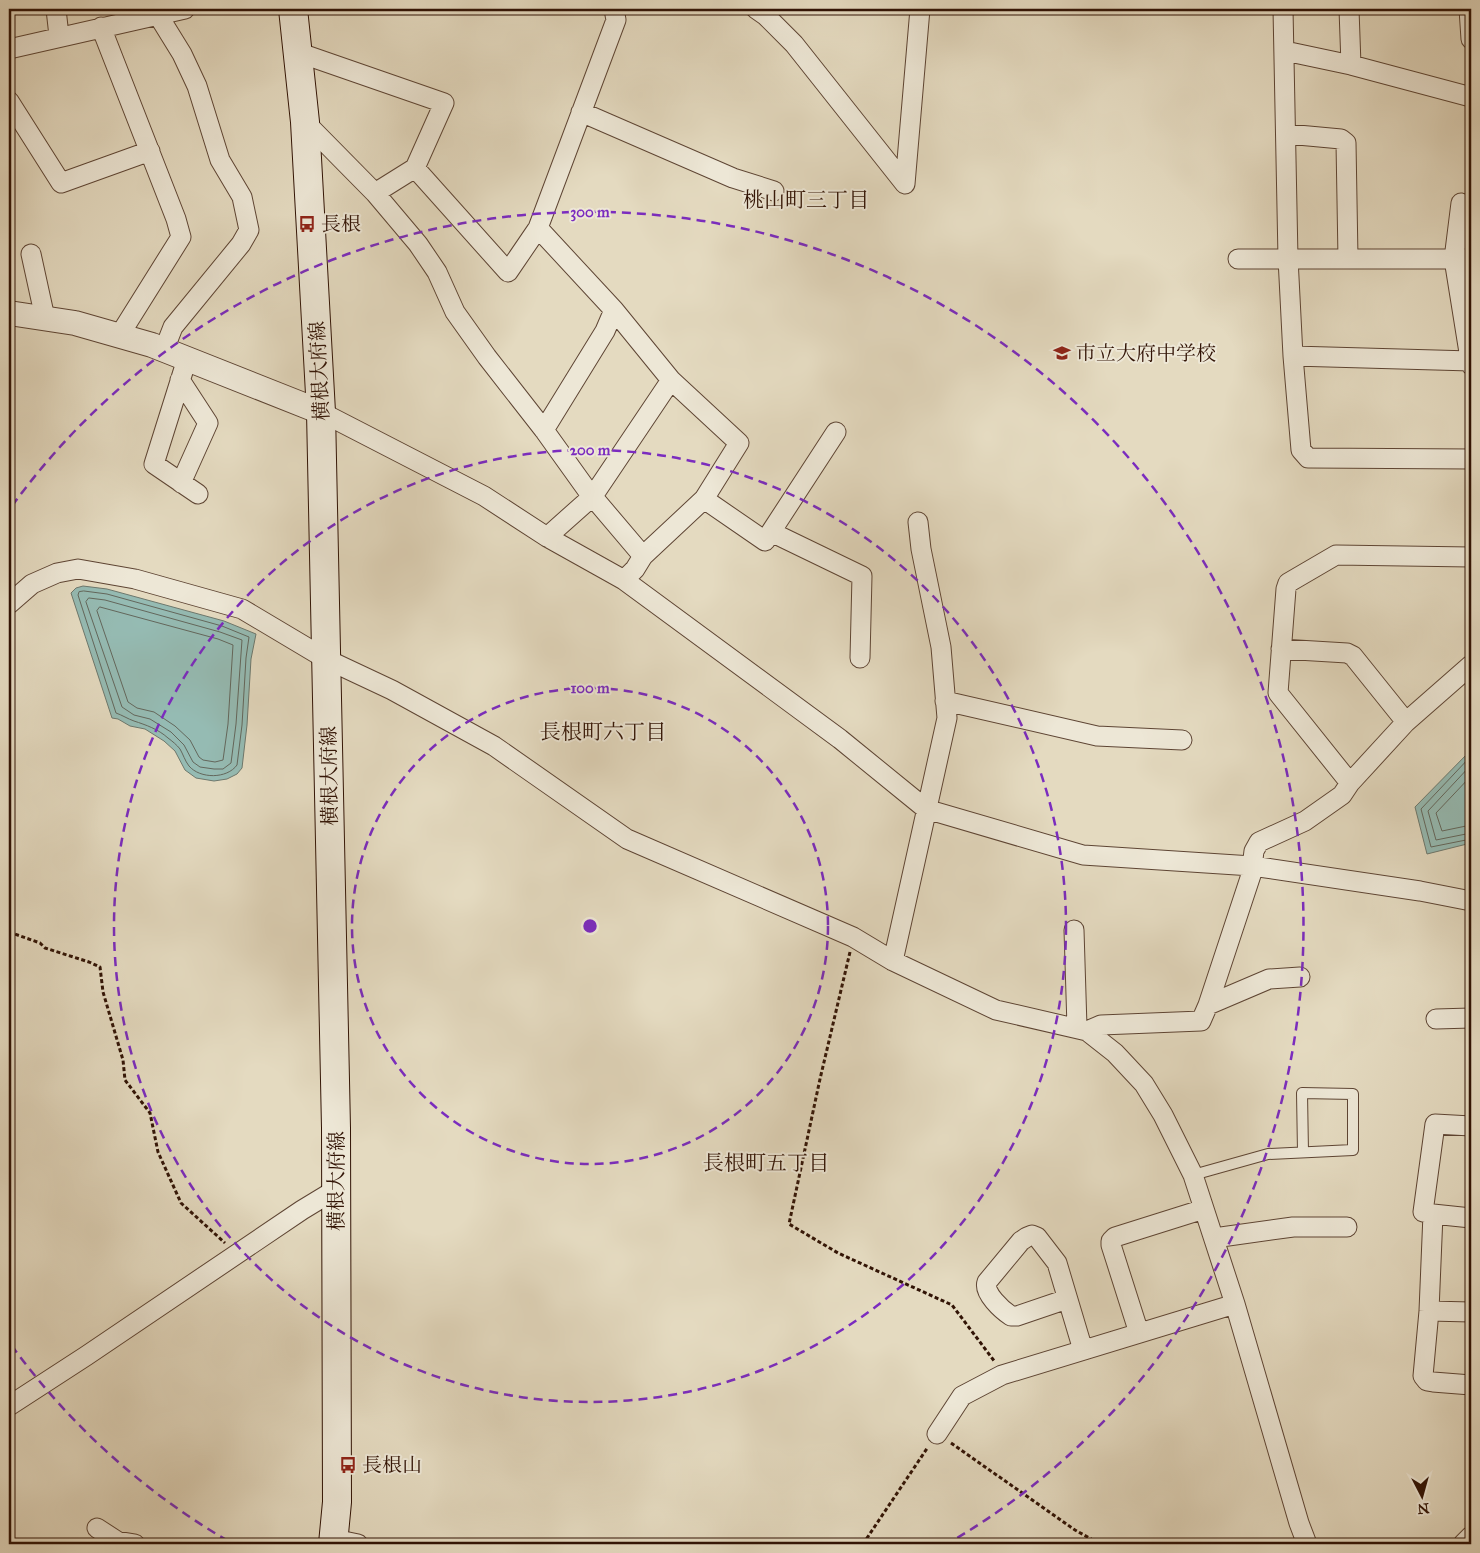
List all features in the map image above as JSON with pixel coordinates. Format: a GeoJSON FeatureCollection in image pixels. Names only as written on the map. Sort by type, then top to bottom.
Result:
{"type":"FeatureCollection","features":[{"type":"Feature","properties":{"kind":"main road","name":"横根大府線"},"geometry":{"type":"LineString","coordinates":[[293,9],[305,122],[322,412],[336,1128],[337,1502],[342,1542]]}},
{"type":"Feature","properties":{"kind":"street"},"geometry":{"type":"LineString","coordinates":[[56,9],[59,36]]}},
{"type":"Feature","properties":{"kind":"street"},"geometry":{"type":"LineString","coordinates":[[415,168],[508,272],[538,228],[616,20],[614,9]]}},
{"type":"Feature","properties":{"kind":"street"},"geometry":{"type":"LineString","coordinates":[[756,9],[766,16],[800,52],[905,184],[920,9]]}},
{"type":"Feature","properties":{"kind":"street"},"geometry":{"type":"LineString","coordinates":[[1284,9],[1288,258],[1300,450],[1308,458],[1471,459]]}},
{"type":"Feature","properties":{"kind":"street"},"geometry":{"type":"LineString","coordinates":[[1349,9],[1351,64]]}},
{"type":"Feature","properties":{"kind":"street"},"geometry":{"type":"LineString","coordinates":[[1469,9],[1471,39]]}},
{"type":"Feature","properties":{"kind":"street"},"geometry":{"type":"LineString","coordinates":[[9,49],[172,11]]}},
{"type":"Feature","properties":{"kind":"street"},"geometry":{"type":"LineString","coordinates":[[164,350],[173,327],[241,244],[249,230],[242,196],[220,160],[197,86],[182,54],[160,20],[172,11]]}},
{"type":"Feature","properties":{"kind":"street"},"geometry":{"type":"LineString","coordinates":[[101,27],[176,219],[181,237],[119,336]]}},
{"type":"Feature","properties":{"kind":"street"},"geometry":{"type":"LineString","coordinates":[[1285,51],[1351,64],[1471,97]]}},
{"type":"Feature","properties":{"kind":"street"},"geometry":{"type":"LineString","coordinates":[[297,52],[444,103],[415,168],[375,193]]}},
{"type":"Feature","properties":{"kind":"street"},"geometry":{"type":"LineString","coordinates":[[9,101],[61,183],[150,152]]}},
{"type":"Feature","properties":{"kind":"street"},"geometry":{"type":"LineString","coordinates":[[581,112],[733,178],[774,191]]}},
{"type":"Feature","properties":{"kind":"street"},"geometry":{"type":"LineString","coordinates":[[305,122],[375,193],[418,244],[437,272],[455,312],[486,357],[593,496],[643,556]]}},
{"type":"Feature","properties":{"kind":"street"},"geometry":{"type":"LineString","coordinates":[[1287,134],[1341,139],[1346,143],[1348,258]]}},
{"type":"Feature","properties":{"kind":"street"},"geometry":{"type":"LineString","coordinates":[[1461,203],[1462,259],[1471,365]]}},
{"type":"Feature","properties":{"kind":"street"},"geometry":{"type":"LineString","coordinates":[[538,228],[614,310],[671,380],[739,443],[704,499],[643,556],[635,569],[624,580]]}},
{"type":"Feature","properties":{"kind":"street"},"geometry":{"type":"LineString","coordinates":[[31,254],[45,318]]}},
{"type":"Feature","properties":{"kind":"street"},"geometry":{"type":"LineString","coordinates":[[1238,259],[1462,259]]}},
{"type":"Feature","properties":{"kind":"street"},"geometry":{"type":"LineString","coordinates":[[544,430],[605,331],[614,310]]}},
{"type":"Feature","properties":{"kind":"street"},"geometry":{"type":"LineString","coordinates":[[9,313],[75,323],[164,350],[184,370],[208,423],[181,483]]}},
{"type":"Feature","properties":{"kind":"street"},"geometry":{"type":"LineString","coordinates":[[1293,356],[1471,361]]}},
{"type":"Feature","properties":{"kind":"street"},"geometry":{"type":"LineString","coordinates":[[184,370],[322,412],[484,496],[546,537],[624,580],[840,740],[926,809],[1083,855],[1252,866],[1420,891],[1471,901]]}},
{"type":"Feature","properties":{"kind":"street"},"geometry":{"type":"LineString","coordinates":[[184,370],[154,464],[198,494]]}},
{"type":"Feature","properties":{"kind":"street"},"geometry":{"type":"LineString","coordinates":[[546,537],[593,496],[671,380]]}},
{"type":"Feature","properties":{"kind":"street"},"geometry":{"type":"LineString","coordinates":[[704,499],[765,541],[836,432]]}},
{"type":"Feature","properties":{"kind":"street"},"geometry":{"type":"LineString","coordinates":[[893,961],[947,718],[941,647],[921,549],[918,522]]}},
{"type":"Feature","properties":{"kind":"street"},"geometry":{"type":"LineString","coordinates":[[771,532],[862,576],[860,658]]}},
{"type":"Feature","properties":{"kind":"street"},"geometry":{"type":"LineString","coordinates":[[1350,783],[1278,693],[1288,583],[1336,555],[1471,557]]}},
{"type":"Feature","properties":{"kind":"street"},"geometry":{"type":"LineString","coordinates":[[9,604],[32,584],[57,573],[78,569],[134,579],[242,609],[326,659],[392,690],[494,746],[627,838],[853,937],[893,961],[996,1010],[1082,1029],[1115,1053],[1144,1084],[1163,1115],[1193,1175],[1235,1304],[1299,1523],[1307,1544]]}},
{"type":"Feature","properties":{"kind":"street"},"geometry":{"type":"LineString","coordinates":[[1281,649],[1347,653],[1353,656],[1406,722]]}},
{"type":"Feature","properties":{"kind":"street"},"geometry":{"type":"LineString","coordinates":[[1082,1029],[1101,1025],[1201,1021],[1251,875],[1254,850],[1259,842],[1305,821],[1342,795],[1350,783],[1406,722],[1471,665]]}},
{"type":"Feature","properties":{"kind":"street"},"geometry":{"type":"LineString","coordinates":[[945,701],[1097,736],[1182,740]]}},
{"type":"Feature","properties":{"kind":"street"},"geometry":{"type":"LineString","coordinates":[[1074,930],[1082,1029]]}},
{"type":"Feature","properties":{"kind":"street"},"geometry":{"type":"LineString","coordinates":[[1208,1005],[1269,979],[1300,977]]}},
{"type":"Feature","properties":{"kind":"street"},"geometry":{"type":"LineString","coordinates":[[1436,1019],[1471,1018]]}},
{"type":"Feature","properties":{"kind":"street"},"geometry":{"type":"LineString","coordinates":[[1471,1126],[1435,1124],[1424,1212],[1471,1218]]}},
{"type":"Feature","properties":{"kind":"street"},"geometry":{"type":"LineString","coordinates":[[9,1406],[302,1210],[335,1190]]}},
{"type":"Feature","properties":{"kind":"street"},"geometry":{"type":"LineString","coordinates":[[1139,1333],[1111,1241],[1115,1237],[1204,1209]]}},
{"type":"Feature","properties":{"kind":"street"},"geometry":{"type":"LineString","coordinates":[[1433,1214],[1424,1376],[1427,1381],[1471,1385]]}},
{"type":"Feature","properties":{"kind":"street"},"geometry":{"type":"LineString","coordinates":[[1214,1238],[1293,1227],[1348,1227]]}},
{"type":"Feature","properties":{"kind":"street"},"geometry":{"type":"LineString","coordinates":[[1068,1299],[1017,1316],[1011,1316],[987,1292],[985,1286],[1021,1242],[1032,1235],[1037,1237],[1057,1264],[1068,1299],[1083,1350]]}},
{"type":"Feature","properties":{"kind":"street"},"geometry":{"type":"LineString","coordinates":[[937,1434],[962,1396],[1002,1376],[1235,1304]]}},
{"type":"Feature","properties":{"kind":"street"},"geometry":{"type":"LineString","coordinates":[[1429,1311],[1471,1312]]}},
{"type":"Feature","properties":{"kind":"street"},"geometry":{"type":"LineString","coordinates":[[97,1528],[117,1541],[135,1544]]}},
{"type":"Feature","properties":{"kind":"street"},"geometry":{"type":"LineString","coordinates":[[1463,1544],[1471,1536]]}},
{"type":"Feature","properties":{"kind":"lane"},"geometry":{"type":"LineString","coordinates":[[1193,1175],[1268,1154],[1353,1150],[1353,1094],[1302,1093],[1303,1152]]}},
{"type":"Feature","properties":{"kind":"path"},"geometry":{"type":"LineString","coordinates":[[9,932],[40,943],[45,948],[100,967],[103,992],[123,1060],[125,1080],[150,1113],[158,1152],[181,1203],[218,1235],[237,1255]]}},
{"type":"Feature","properties":{"kind":"path"},"geometry":{"type":"LineString","coordinates":[[853,937],[820,1078],[789,1224],[838,1253],[952,1305],[999,1366],[1002,1376]]}},
{"type":"Feature","properties":{"kind":"path"},"geometry":{"type":"LineString","coordinates":[[862,1544],[937,1434],[1075,1530],[1100,1544]]}},
{"type":"Feature","properties":{"kind":"path"},"geometry":{"type":"LineString","coordinates":[[1178,1544],[1185,1540],[1187,1544]]}},
{"type":"Feature","properties":{"kind":"water"},"geometry":{"type":"Polygon","coordinates":[[[83,586],[107,589],[224,621],[256,634],[251,659],[242,768],[237,774],[227,779],[214,781],[196,778],[185,770],[175,751],[164,741],[145,729],[130,726],[118,719],[112,718],[71,593],[76,588],[83,586]]]}},
{"type":"Feature","properties":{"kind":"water"},"geometry":{"type":"Polygon","coordinates":[[[1471,750],[1471,843],[1427,854],[1415,807],[1471,750]]]}},
{"type":"Feature","properties":{"kind":"place","name":"長根"},"geometry":{"type":"Point","coordinates":[307,224]}},
{"type":"Feature","properties":{"kind":"place","name":"市立大府中学校"},"geometry":{"type":"Point","coordinates":[1062,353]}},
{"type":"Feature","properties":{"kind":"place","name":"長根山"},"geometry":{"type":"Point","coordinates":[348,1465]}},
{"type":"Feature","properties":{"kind":"district","name":"桃山町三丁目"},"geometry":{"type":"Point","coordinates":[806,200]}},
{"type":"Feature","properties":{"kind":"district","name":"長根町六丁目"},"geometry":{"type":"Point","coordinates":[603,732]}},
{"type":"Feature","properties":{"kind":"district","name":"長根町五丁目"},"geometry":{"type":"Point","coordinates":[766,1163]}}]}
